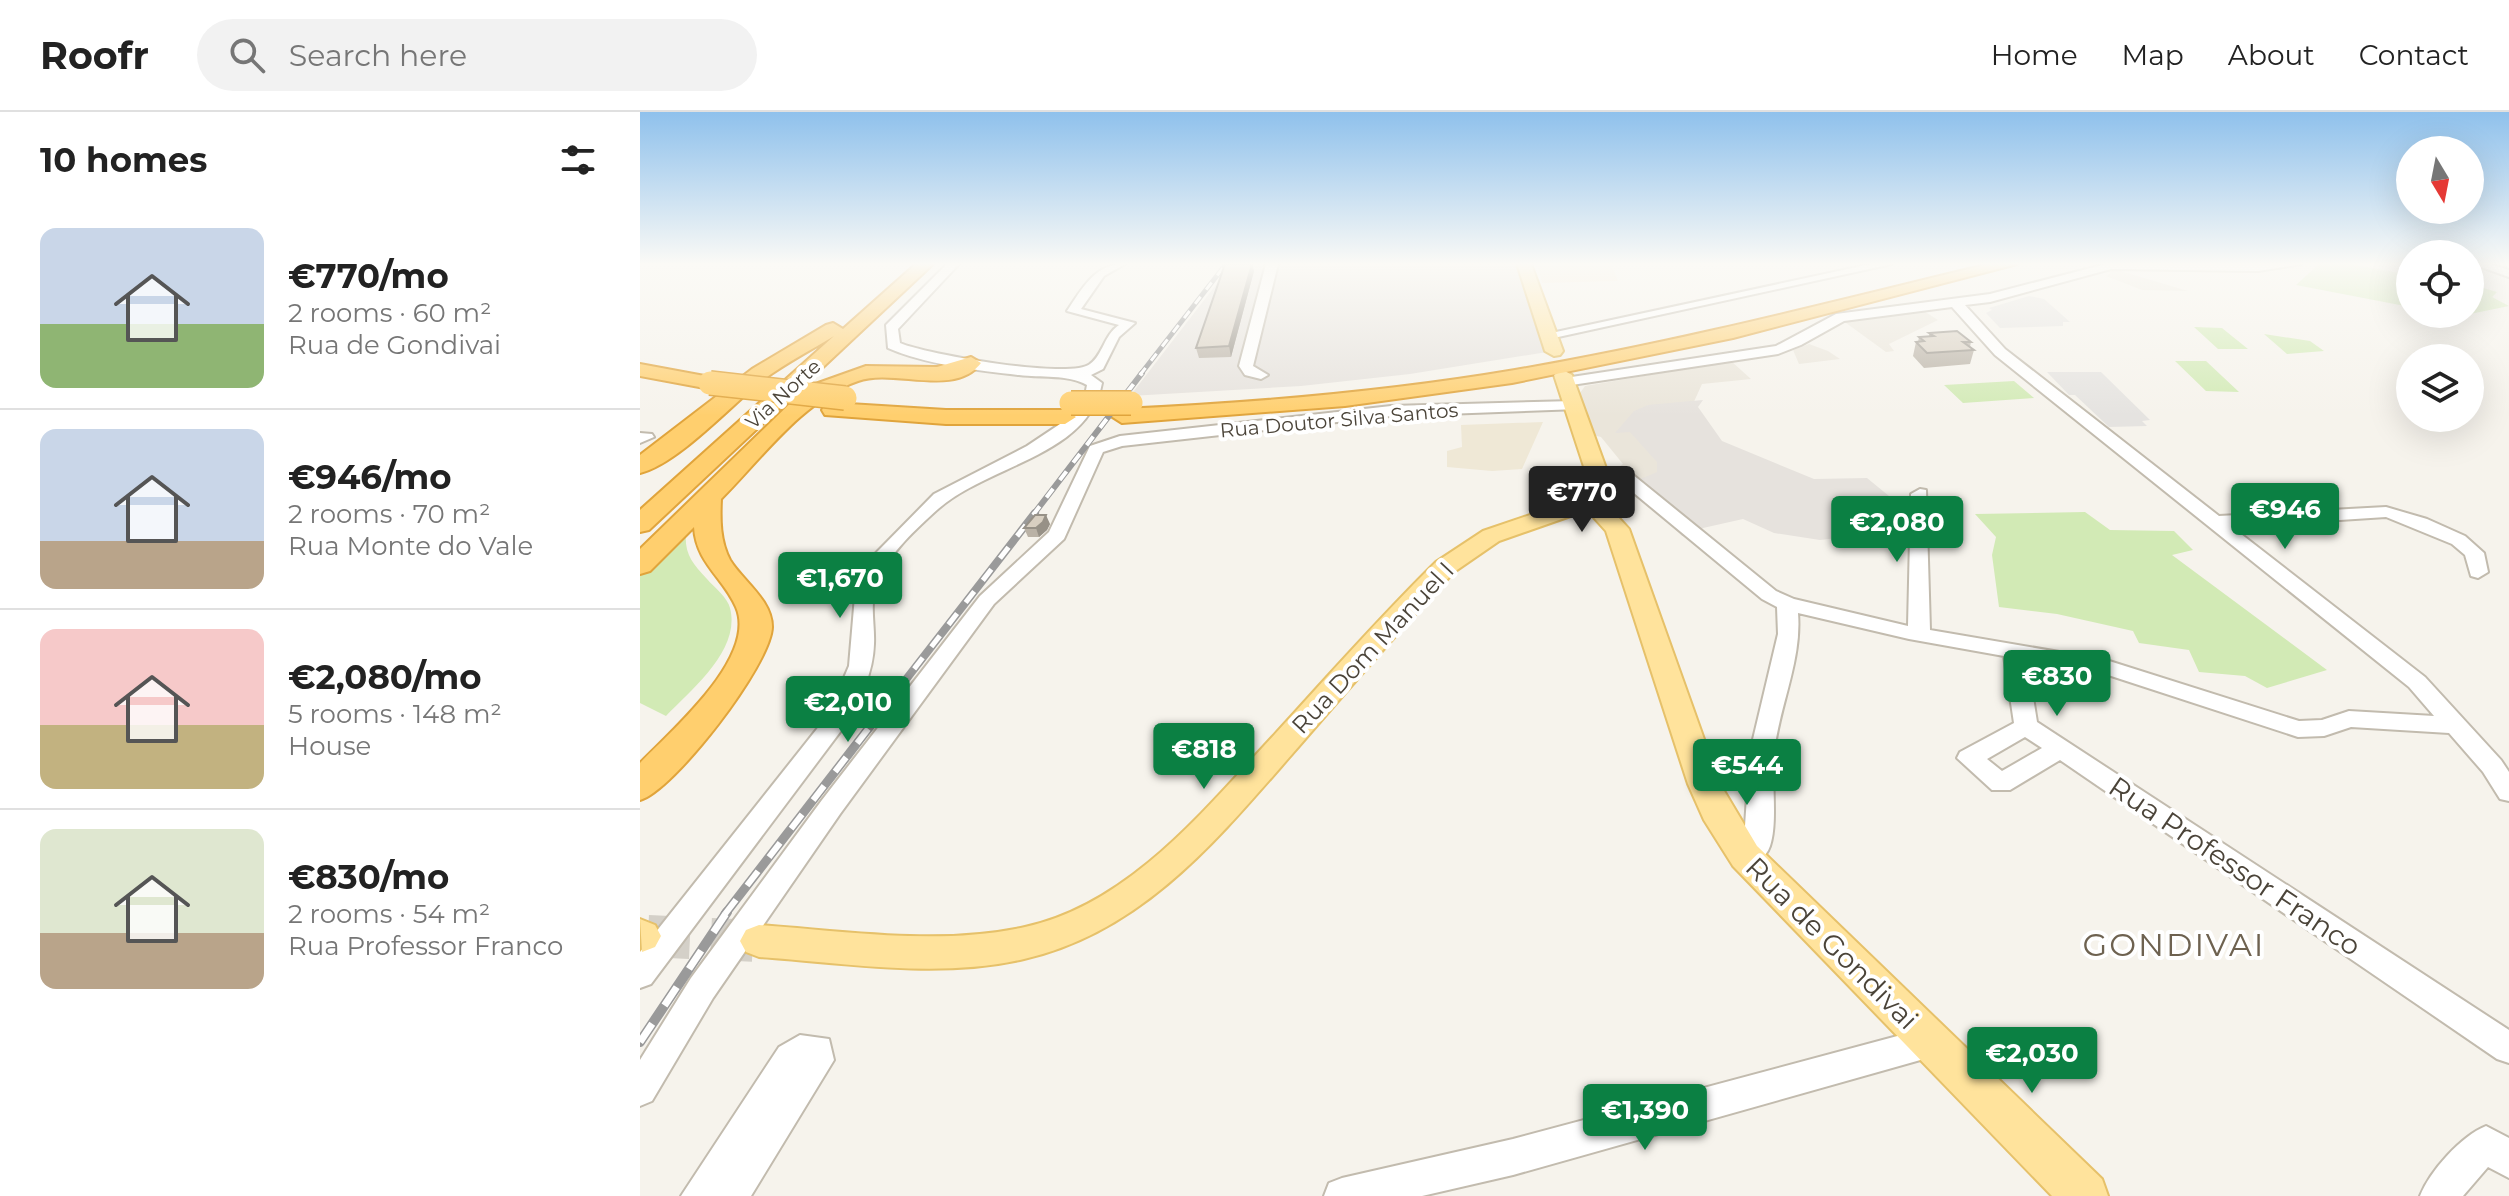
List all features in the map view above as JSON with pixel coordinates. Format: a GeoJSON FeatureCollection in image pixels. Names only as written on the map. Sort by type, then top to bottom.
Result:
{"type":"FeatureCollection","features":[{"type":"Feature","properties":{"kind":"highway","name":"Via Norte"},"geometry":{"type":"LineString","coordinates":[[640,503],[849,315]]}},
{"type":"Feature","properties":{"kind":"highway","name":"Via Norte"},"geometry":{"type":"LineString","coordinates":[[640,524],[870,315]]}},
{"type":"Feature","properties":{"kind":"highway"},"geometry":{"type":"LineString","coordinates":[[640,565],[815,392],[852,343],[873,323],[872,315]]}},
{"type":"Feature","properties":{"kind":"highway"},"geometry":{"type":"LineString","coordinates":[[1126,410],[1451,374],[1642,339],[1746,315]]}},
{"type":"Feature","properties":{"kind":"highway"},"geometry":{"type":"LineString","coordinates":[[640,386],[704,390],[946,417],[1343,400],[1554,369],[1798,315]]}},
{"type":"Feature","properties":{"kind":"highway"},"geometry":{"type":"LineString","coordinates":[[640,476],[759,373],[833,329]]}},
{"type":"Feature","properties":{"kind":"highway"},"geometry":{"type":"LineString","coordinates":[[815,392],[863,373],[930,373],[975,364]]}},
{"type":"Feature","properties":{"kind":"highway"},"geometry":{"type":"LineString","coordinates":[[640,370],[704,390]]}},
{"type":"Feature","properties":{"kind":"highway"},"geometry":{"type":"LineString","coordinates":[[640,466],[677,441]]}},
{"type":"Feature","properties":{"kind":"highway"},"geometry":{"type":"LineString","coordinates":[[640,787],[727,688],[755,644],[757,620],[753,610],[718,567],[705,534],[708,498]]}},
{"type":"Feature","properties":{"kind":"main road"},"geometry":{"type":"LineString","coordinates":[[1542,315],[1552,343]]}},
{"type":"Feature","properties":{"kind":"main road","name":"Rua de Gondivai"},"geometry":{"type":"LineString","coordinates":[[1564,379],[1590,454],[1597,493],[1617,529],[1704,784],[1721,820],[1745,856],[2085,1196]]}},
{"type":"Feature","properties":{"kind":"main road","name":"Rua Dom Manuel I"},"geometry":{"type":"LineString","coordinates":[[759,941],[972,949],[1025,943],[1095,918],[1145,889],[1193,844],[1445,567],[1491,536],[1597,493]]}},
{"type":"Feature","properties":{"kind":"street"},"geometry":{"type":"LineString","coordinates":[[640,975],[834,724],[849,698],[862,656],[863,596],[875,567],[943,496],[1068,429],[1095,390],[1095,383],[1080,375],[975,364],[906,351],[893,345],[891,339],[891,328],[904,315]]}},
{"type":"Feature","properties":{"kind":"street"},"geometry":{"type":"LineString","coordinates":[[1080,375],[1098,366],[1113,335],[1129,323],[1090,315]]}},
{"type":"Feature","properties":{"kind":"street"},"geometry":{"type":"LineString","coordinates":[[1259,315],[1246,366],[1250,372],[1261,375]]}},
{"type":"Feature","properties":{"kind":"street"},"geometry":{"type":"LineString","coordinates":[[1552,343],[1672,315]]}},
{"type":"Feature","properties":{"kind":"street"},"geometry":{"type":"LineString","coordinates":[[1564,379],[1778,350],[1802,342],[1825,324],[1841,317],[1862,315]]}},
{"type":"Feature","properties":{"kind":"street"},"geometry":{"type":"LineString","coordinates":[[1969,315],[2011,358],[2417,682],[2500,767],[2509,792]]}},
{"type":"Feature","properties":{"kind":"street","name":"Rua Doutor Silva Santos"},"geometry":{"type":"LineString","coordinates":[[640,1090],[702,988],[831,807],[987,600],[1057,535],[1096,449],[1104,444],[1391,411],[1574,406]]}},
{"type":"Feature","properties":{"kind":"street"},"geometry":{"type":"LineString","coordinates":[[1597,493],[1787,604],[1919,634],[2106,667],[2298,729],[2324,728],[2349,719],[2456,725]]}},
{"type":"Feature","properties":{"kind":"street"},"geometry":{"type":"LineString","coordinates":[[1919,634],[1920,494]]}},
{"type":"Feature","properties":{"kind":"street"},"geometry":{"type":"LineString","coordinates":[[2215,522],[2386,512],[2405,517],[2467,546],[2475,555],[2478,572]]}},
{"type":"Feature","properties":{"kind":"street"},"geometry":{"type":"LineString","coordinates":[[1745,856],[1757,845],[1762,752],[1789,634],[1787,604]]}},
{"type":"Feature","properties":{"kind":"street"},"geometry":{"type":"LineString","coordinates":[[2014,649],[2026,726],[1969,758],[2001,784],[2060,749]]}},
{"type":"Feature","properties":{"kind":"street","name":"Rua Professor Franco"},"geometry":{"type":"LineString","coordinates":[[2026,726],[2509,1048]]}},
{"type":"Feature","properties":{"kind":"street"},"geometry":{"type":"LineString","coordinates":[[1342,1196],[1513,1157],[1931,1042]]}},
{"type":"Feature","properties":{"kind":"street"},"geometry":{"type":"LineString","coordinates":[[699,1196],[791,1058],[800,1050],[817,1050],[817,1060],[730,1196]]}},
{"type":"Feature","properties":{"kind":"street"},"geometry":{"type":"LineString","coordinates":[[2438,1196],[2498,1152]]}},
{"type":"Feature","properties":{"kind":"shaded area"},"geometry":{"type":"Polygon","coordinates":[[[1193,315],[1535,315],[1547,352],[1410,374],[1301,386],[1130,396],[1193,315]]]}},
{"type":"Feature","properties":{"kind":"shaded area"},"geometry":{"type":"Polygon","coordinates":[[[1885,315],[1929,315],[1938,320],[1889,344],[1894,351],[1886,352],[1842,320],[1885,315]]]}},
{"type":"Feature","properties":{"kind":"shaded area"},"geometry":{"type":"Polygon","coordinates":[[[1987,315],[2062,315],[2070,322],[2063,322],[2063,326],[2000,328],[1987,315]]]}},
{"type":"Feature","properties":{"kind":"shaded area"},"geometry":{"type":"Polygon","coordinates":[[[1809,344],[1840,359],[1799,364],[1793,350],[1809,344]]]}},
{"type":"Feature","properties":{"kind":"shaded area"},"geometry":{"type":"Polygon","coordinates":[[[1731,361],[1751,379],[1702,384],[1692,406],[1648,405],[1617,432],[1645,430],[1672,473],[1638,480],[1620,466],[1623,464],[1601,437],[1593,435],[1580,393],[1585,386],[1731,361]]]}},
{"type":"Feature","properties":{"kind":"shaded area"},"geometry":{"type":"Polygon","coordinates":[[[2047,372],[2101,372],[2150,420],[2142,421],[2147,426],[2109,427],[2075,395],[2069,395],[2047,372]]]}},
{"type":"Feature","properties":{"kind":"shaded area"},"geometry":{"type":"Polygon","coordinates":[[[1703,400],[1698,407],[1722,441],[1814,479],[1867,478],[1889,496],[1871,506],[1878,527],[1855,536],[1820,540],[1774,533],[1743,519],[1703,528],[1693,537],[1682,536],[1649,502],[1638,480],[1657,472],[1657,462],[1630,432],[1615,433],[1634,411],[1648,405],[1703,400]]]}},
{"type":"Feature","properties":{"kind":"shaded area"},"geometry":{"type":"Polygon","coordinates":[[[1543,422],[1522,469],[1492,471],[1447,467],[1447,451],[1462,447],[1461,425],[1543,422]]]}},
{"type":"Feature","properties":{"kind":"green space"},"geometry":{"type":"Polygon","coordinates":[[[2194,327],[2222,328],[2248,349],[2218,349],[2194,327]]]}},
{"type":"Feature","properties":{"kind":"green space"},"geometry":{"type":"Polygon","coordinates":[[[2264,334],[2310,341],[2324,351],[2287,354],[2264,334]]]}},
{"type":"Feature","properties":{"kind":"green space"},"geometry":{"type":"Polygon","coordinates":[[[2175,361],[2206,361],[2239,392],[2206,391],[2175,361]]]}},
{"type":"Feature","properties":{"kind":"green space"},"geometry":{"type":"Polygon","coordinates":[[[2014,381],[2034,398],[1963,403],[1944,385],[2014,381]]]}},
{"type":"Feature","properties":{"kind":"green space"},"geometry":{"type":"Polygon","coordinates":[[[2085,512],[2110,530],[2174,531],[2193,550],[2172,555],[2327,670],[2267,688],[2245,676],[2199,672],[2189,650],[2139,643],[2133,631],[2057,614],[1999,607],[1992,555],[1996,537],[1975,514],[2085,512]]]}},
{"type":"Feature","properties":{"kind":"green space"},"geometry":{"type":"Polygon","coordinates":[[[686,531],[690,558],[727,600],[731,624],[728,639],[712,668],[666,716],[640,703],[640,575],[686,531]]]}},
{"type":"Feature","properties":{"kind":"building"},"geometry":{"type":"Polygon","coordinates":[[[1208,315],[1238,315],[1229,346],[1196,348],[1208,315]]]}},
{"type":"Feature","properties":{"kind":"building"},"geometry":{"type":"Polygon","coordinates":[[[1957,331],[1971,342],[1963,342],[1974,350],[1927,353],[1916,342],[1924,341],[1919,337],[1934,336],[1929,333],[1957,331]]]}},
{"type":"Feature","properties":{"kind":"building"},"geometry":{"type":"Polygon","coordinates":[[[1035,515],[1046,515],[1036,528],[1024,528],[1035,515]]]}},
{"type":"Feature","properties":{"kind":"tunnel"},"geometry":{"type":"LineString","coordinates":[[648,936],[758,941]]}},
{"type":"Feature","properties":{"kind":"railway"},"geometry":{"type":"LineString","coordinates":[[1140,375],[1187,315]]}},
{"type":"Feature","properties":{"kind":"railway"},"geometry":{"type":"LineString","coordinates":[[1033,515],[1142,373]]}},
{"type":"Feature","properties":{"kind":"railway"},"geometry":{"type":"LineString","coordinates":[[897,691],[1035,513]]}},
{"type":"Feature","properties":{"kind":"railway"},"geometry":{"type":"LineString","coordinates":[[725,914],[899,689]]}},
{"type":"Feature","properties":{"kind":"railway"},"geometry":{"type":"LineString","coordinates":[[640,1042],[727,912]]}},
{"type":"Feature","properties":{"kind":"district","name":"GONDIVAI"},"geometry":{"type":"Point","coordinates":[2174,945]}}]}
